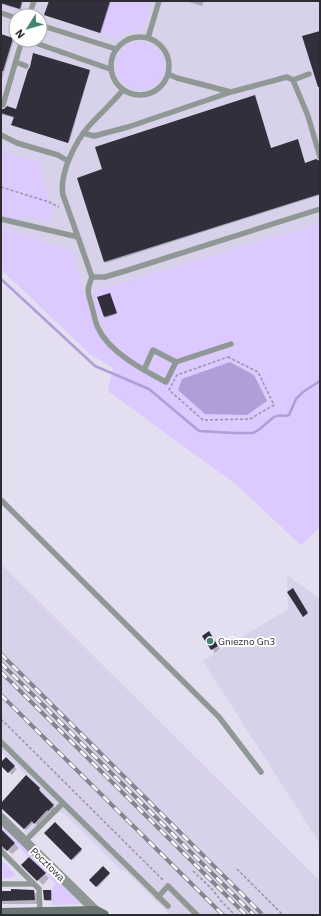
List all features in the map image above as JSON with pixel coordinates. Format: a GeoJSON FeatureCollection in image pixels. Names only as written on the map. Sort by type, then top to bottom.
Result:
{"type":"FeatureCollection","features":[{"type":"Feature","properties":{"kind":"street","name":"Pocztowa"},"geometry":{"type":"LineString","coordinates":[[1,818],[100,913]]}},
{"type":"Feature","properties":{"kind":"street","name":"Pocztowa"},"geometry":{"type":"LineString","coordinates":[[1,913],[100,913]]}},
{"type":"Feature","properties":{"kind":"lane"},"geometry":{"type":"LineString","coordinates":[[148,38],[159,1]]}},
{"type":"Feature","properties":{"kind":"lane"},"geometry":{"type":"LineString","coordinates":[[48,28],[116,49]]}},
{"type":"Feature","properties":{"kind":"lane"},"geometry":{"type":"LineString","coordinates":[[134,37],[148,38],[162,46],[166,53],[169,61],[168,74],[163,84],[157,90],[142,96],[134,95],[123,90],[115,81],[110,69],[112,58],[116,49],[127,40],[134,37]]}},
{"type":"Feature","properties":{"kind":"lane"},"geometry":{"type":"LineString","coordinates":[[48,47],[110,69]]}},
{"type":"Feature","properties":{"kind":"lane"},"geometry":{"type":"LineString","coordinates":[[2,105],[20,48]]}},
{"type":"Feature","properties":{"kind":"lane"},"geometry":{"type":"LineString","coordinates":[[16,62],[26,66]]}},
{"type":"Feature","properties":{"kind":"lane"},"geometry":{"type":"LineString","coordinates":[[168,74],[177,78],[231,92]]}},
{"type":"Feature","properties":{"kind":"lane"},"geometry":{"type":"LineString","coordinates":[[83,133],[94,136],[128,127],[231,92],[287,78],[293,80],[309,74]]}},
{"type":"Feature","properties":{"kind":"lane"},"geometry":{"type":"LineString","coordinates":[[293,80],[310,122],[320,156]]}},
{"type":"Feature","properties":{"kind":"lane"},"geometry":{"type":"LineString","coordinates":[[123,90],[83,133],[68,161],[62,178],[61,188],[68,212],[92,277],[87,288],[98,328],[106,340],[117,351],[144,370],[166,382],[176,362],[231,344]]}},
{"type":"Feature","properties":{"kind":"lane"},"geometry":{"type":"LineString","coordinates":[[1,135],[17,143],[58,155],[68,161]]}},
{"type":"Feature","properties":{"kind":"lane"},"geometry":{"type":"LineString","coordinates":[[92,277],[106,277],[125,272],[320,209]]}},
{"type":"Feature","properties":{"kind":"lane"},"geometry":{"type":"LineString","coordinates":[[1,218],[78,237]]}},
{"type":"Feature","properties":{"kind":"lane"},"geometry":{"type":"LineString","coordinates":[[144,370],[153,350],[176,362]]}},
{"type":"Feature","properties":{"kind":"lane"},"geometry":{"type":"LineString","coordinates":[[1,500],[219,717],[261,772]]}},
{"type":"Feature","properties":{"kind":"lane"},"geometry":{"type":"LineString","coordinates":[[1,742],[168,906]]}},
{"type":"Feature","properties":{"kind":"lane"},"geometry":{"type":"LineString","coordinates":[[25,841],[63,803]]}},
{"type":"Feature","properties":{"kind":"lane"},"geometry":{"type":"LineString","coordinates":[[1,851],[39,889],[40,913]]}},
{"type":"Feature","properties":{"kind":"lane"},"geometry":{"type":"LineString","coordinates":[[1,884],[34,884]]}},
{"type":"Feature","properties":{"kind":"lane"},"geometry":{"type":"LineString","coordinates":[[158,897],[168,886],[197,915]]}},
{"type":"Feature","properties":{"kind":"path"},"geometry":{"type":"LineString","coordinates":[[1,187],[49,202],[68,212]]}},
{"type":"Feature","properties":{"kind":"path"},"geometry":{"type":"LineString","coordinates":[[228,357],[258,372],[274,405],[250,420],[203,420],[169,390],[177,375],[228,357]]}},
{"type":"Feature","properties":{"kind":"path"},"geometry":{"type":"LineString","coordinates":[[1,719],[168,886]]}},
{"type":"Feature","properties":{"kind":"path"},"geometry":{"type":"LineString","coordinates":[[236,869],[283,915]]}},
{"type":"Feature","properties":{"kind":"path"},"geometry":{"type":"LineString","coordinates":[[193,871],[213,890],[221,901],[235,915]]}},
{"type":"Feature","properties":{"kind":"shaded area"},"geometry":{"type":"Polygon","coordinates":[[[1,1],[320,1],[320,527],[301,545],[237,485],[108,391],[113,368],[90,354],[1,269],[1,1]]]}},
{"type":"Feature","properties":{"kind":"shaded area"},"geometry":{"type":"Polygon","coordinates":[[[110,1],[152,1],[144,27],[140,30],[127,32],[117,38],[100,33],[110,1]]]}},
{"type":"Feature","properties":{"kind":"shaded area"},"geometry":{"type":"Polygon","coordinates":[[[140,42],[149,44],[157,49],[162,57],[164,66],[162,75],[157,83],[149,88],[140,90],[131,88],[123,83],[118,75],[116,66],[118,57],[123,49],[131,44],[140,42]]]}},
{"type":"Feature","properties":{"kind":"shaded area"},"geometry":{"type":"Polygon","coordinates":[[[1,152],[38,161],[54,213],[50,223],[26,216],[22,217],[18,221],[1,215],[1,152]]]}},
{"type":"Feature","properties":{"kind":"shaded area"},"geometry":{"type":"Polygon","coordinates":[[[320,223],[320,527],[301,545],[237,485],[108,391],[113,368],[90,354],[1,269],[1,228],[71,250],[96,331],[105,345],[121,357],[124,352],[110,339],[102,325],[92,292],[320,223]]]}},
{"type":"Feature","properties":{"kind":"shaded area"},"geometry":{"type":"Polygon","coordinates":[[[230,362],[254,375],[267,401],[247,415],[205,414],[178,390],[182,379],[230,362]]]}},
{"type":"Feature","properties":{"kind":"shaded area"},"geometry":{"type":"Polygon","coordinates":[[[1,564],[320,881],[320,915],[171,915],[126,872],[120,869],[65,814],[60,812],[56,814],[32,839],[11,818],[40,788],[1,751],[1,564]]]}},
{"type":"Feature","properties":{"kind":"shaded area"},"geometry":{"type":"Polygon","coordinates":[[[287,575],[320,599],[320,844],[203,661],[288,609],[287,575]]]}},
{"type":"Feature","properties":{"kind":"shaded area"},"geometry":{"type":"Polygon","coordinates":[[[1,825],[81,904],[52,905],[51,890],[56,884],[1,829],[1,825]]]}},
{"type":"Feature","properties":{"kind":"shaded area"},"geometry":{"type":"Polygon","coordinates":[[[1,859],[14,872],[15,876],[1,879],[1,859]]]}},
{"type":"Feature","properties":{"kind":"building"},"geometry":{"type":"Polygon","coordinates":[[[1,1],[22,1],[20,8],[1,3],[1,1]]]}},
{"type":"Feature","properties":{"kind":"building"},"geometry":{"type":"Polygon","coordinates":[[[49,1],[110,1],[100,33],[48,16],[48,8],[46,8],[49,1]]]}},
{"type":"Feature","properties":{"kind":"building"},"geometry":{"type":"Polygon","coordinates":[[[320,31],[320,87],[318,87],[302,36],[320,31]]]}},
{"type":"Feature","properties":{"kind":"building"},"geometry":{"type":"Polygon","coordinates":[[[1,34],[8,36],[8,48],[10,48],[3,71],[1,71],[1,34]]]}},
{"type":"Feature","properties":{"kind":"building"},"geometry":{"type":"Polygon","coordinates":[[[33,53],[90,70],[68,143],[11,125],[14,117],[1,113],[1,109],[4,109],[7,106],[16,109],[33,53]]]}},
{"type":"Feature","properties":{"kind":"building"},"geometry":{"type":"Polygon","coordinates":[[[255,95],[271,148],[298,139],[305,163],[316,159],[320,161],[320,194],[104,262],[77,178],[102,169],[95,147],[255,95]]]}},
{"type":"Feature","properties":{"kind":"building"},"geometry":{"type":"Polygon","coordinates":[[[110,293],[117,313],[104,317],[97,297],[110,293]]]}},
{"type":"Feature","properties":{"kind":"building"},"geometry":{"type":"Polygon","coordinates":[[[293,588],[308,613],[303,617],[287,592],[293,588]]]}},
{"type":"Feature","properties":{"kind":"building","name":"Gniezno Gn3"},"geometry":{"type":"Polygon","coordinates":[[[209,631],[218,646],[211,650],[202,636],[209,631]]]}},
{"type":"Feature","properties":{"kind":"building"},"geometry":{"type":"Polygon","coordinates":[[[6,757],[15,766],[8,773],[1,766],[1,762],[6,757]]]}},
{"type":"Feature","properties":{"kind":"building"},"geometry":{"type":"Polygon","coordinates":[[[26,775],[40,788],[39,790],[54,805],[34,824],[32,821],[24,829],[1,808],[1,803],[26,775]]]}},
{"type":"Feature","properties":{"kind":"building"},"geometry":{"type":"Polygon","coordinates":[[[55,822],[82,849],[71,860],[44,833],[55,822]]]}},
{"type":"Feature","properties":{"kind":"building"},"geometry":{"type":"Polygon","coordinates":[[[1,829],[15,843],[7,851],[1,845],[1,829]]]}},
{"type":"Feature","properties":{"kind":"building"},"geometry":{"type":"Polygon","coordinates":[[[29,857],[46,873],[37,881],[21,865],[29,857]]]}},
{"type":"Feature","properties":{"kind":"building"},"geometry":{"type":"Polygon","coordinates":[[[103,866],[110,873],[96,887],[89,880],[103,866]]]}},
{"type":"Feature","properties":{"kind":"building"},"geometry":{"type":"Polygon","coordinates":[[[11,889],[34,890],[35,900],[1,901],[1,891],[11,891],[11,889]]]}},
{"type":"Feature","properties":{"kind":"building"},"geometry":{"type":"Polygon","coordinates":[[[43,890],[51,890],[51,900],[44,900],[43,890]]]}},
{"type":"Feature","properties":{"kind":"waterway"},"geometry":{"type":"LineString","coordinates":[[1,279],[95,366],[149,389],[199,431],[253,433],[274,417],[289,415],[296,399],[303,392],[320,381]]}},
{"type":"Feature","properties":{"kind":"railway"},"geometry":{"type":"LineString","coordinates":[[1,654],[263,915]]}},
{"type":"Feature","properties":{"kind":"railway"},"geometry":{"type":"LineString","coordinates":[[1,663],[254,915]]}},
{"type":"Feature","properties":{"kind":"railway"},"geometry":{"type":"LineString","coordinates":[[1,672],[246,915]]}},
{"type":"Feature","properties":{"kind":"railway"},"geometry":{"type":"LineString","coordinates":[[1,695],[223,915]]}},
{"type":"Feature","properties":{"kind":"place","name":"Gniezno Gn3"},"geometry":{"type":"Point","coordinates":[210,641]}}]}
